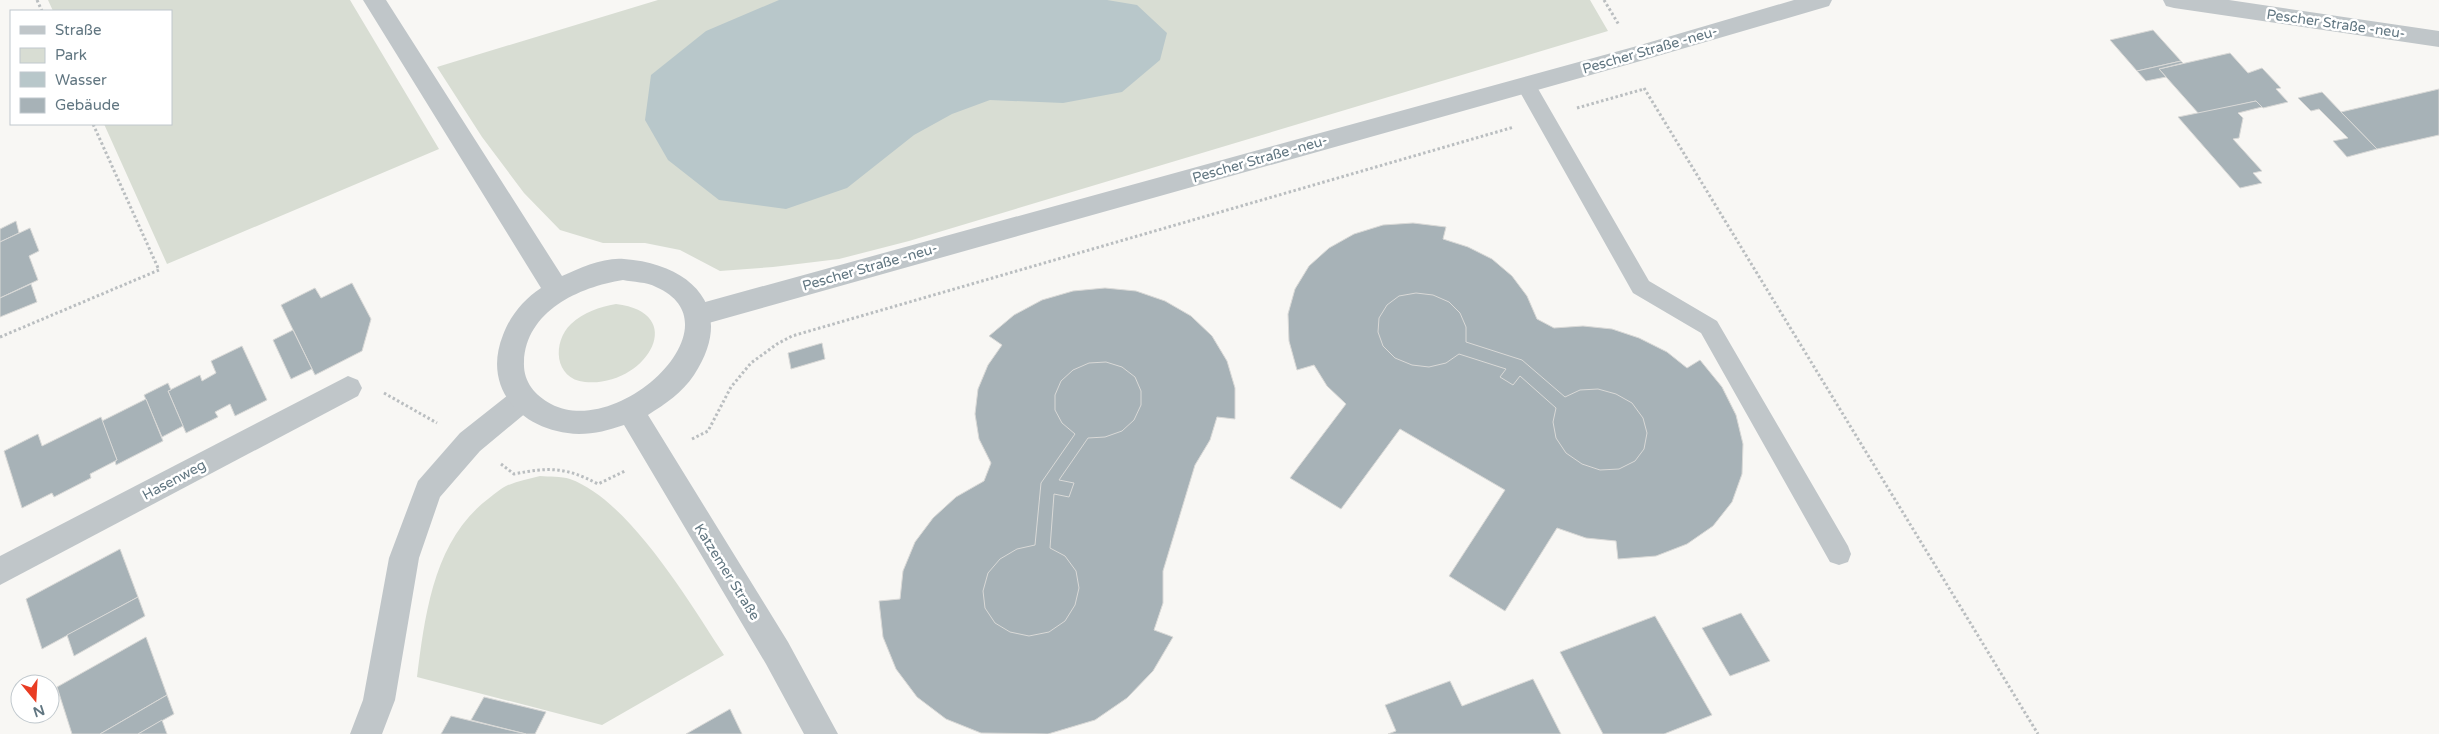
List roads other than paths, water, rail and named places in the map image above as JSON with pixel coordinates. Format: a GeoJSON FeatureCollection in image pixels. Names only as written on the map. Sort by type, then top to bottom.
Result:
{"type":"FeatureCollection","features":[{"type":"Feature","properties":{"kind":"street"},"geometry":{"type":"LineString","coordinates":[[374,0],[509,218],[557,290]]}},
{"type":"Feature","properties":{"kind":"street","name":"Pescher Straße -neu-"},"geometry":{"type":"LineString","coordinates":[[698,315],[1821,0]]}},
{"type":"Feature","properties":{"kind":"street","name":"Pescher Straße -neu-"},"geometry":{"type":"LineString","coordinates":[[2174,0],[2439,39]]}},
{"type":"Feature","properties":{"kind":"street"},"geometry":{"type":"LineString","coordinates":[[623,268],[645,270],[664,275],[680,285],[691,298],[698,315],[699,332],[694,351],[685,369],[670,386],[652,400],[631,412],[589,422],[569,422],[550,417],[535,409],[523,398],[514,385],[510,368],[511,352],[517,334],[532,313],[557,290],[601,271],[623,268]]}},
{"type":"Feature","properties":{"kind":"street","name":"Hasenweg"},"geometry":{"type":"LineString","coordinates":[[0,571],[348,388]]}},
{"type":"Feature","properties":{"kind":"street"},"geometry":{"type":"LineString","coordinates":[[366,734],[380,700],[404,558],[428,490],[470,442],[523,398]]}},
{"type":"Feature","properties":{"kind":"street","name":"Katzemer Straße"},"geometry":{"type":"LineString","coordinates":[[631,412],[777,653],[822,734]]}},
{"type":"Feature","properties":{"kind":"lane"},"geometry":{"type":"LineString","coordinates":[[1526,84],[1641,287],[1709,327],[1839,554]]}},
{"type":"Feature","properties":{"kind":"water"},"geometry":{"type":"Polygon","coordinates":[[[779,0],[1107,0],[1137,5],[1167,33],[1160,60],[1122,92],[1063,103],[990,100],[952,114],[914,135],[847,188],[786,209],[719,200],[668,160],[645,120],[651,75],[706,31],[779,0]]]}}]}
